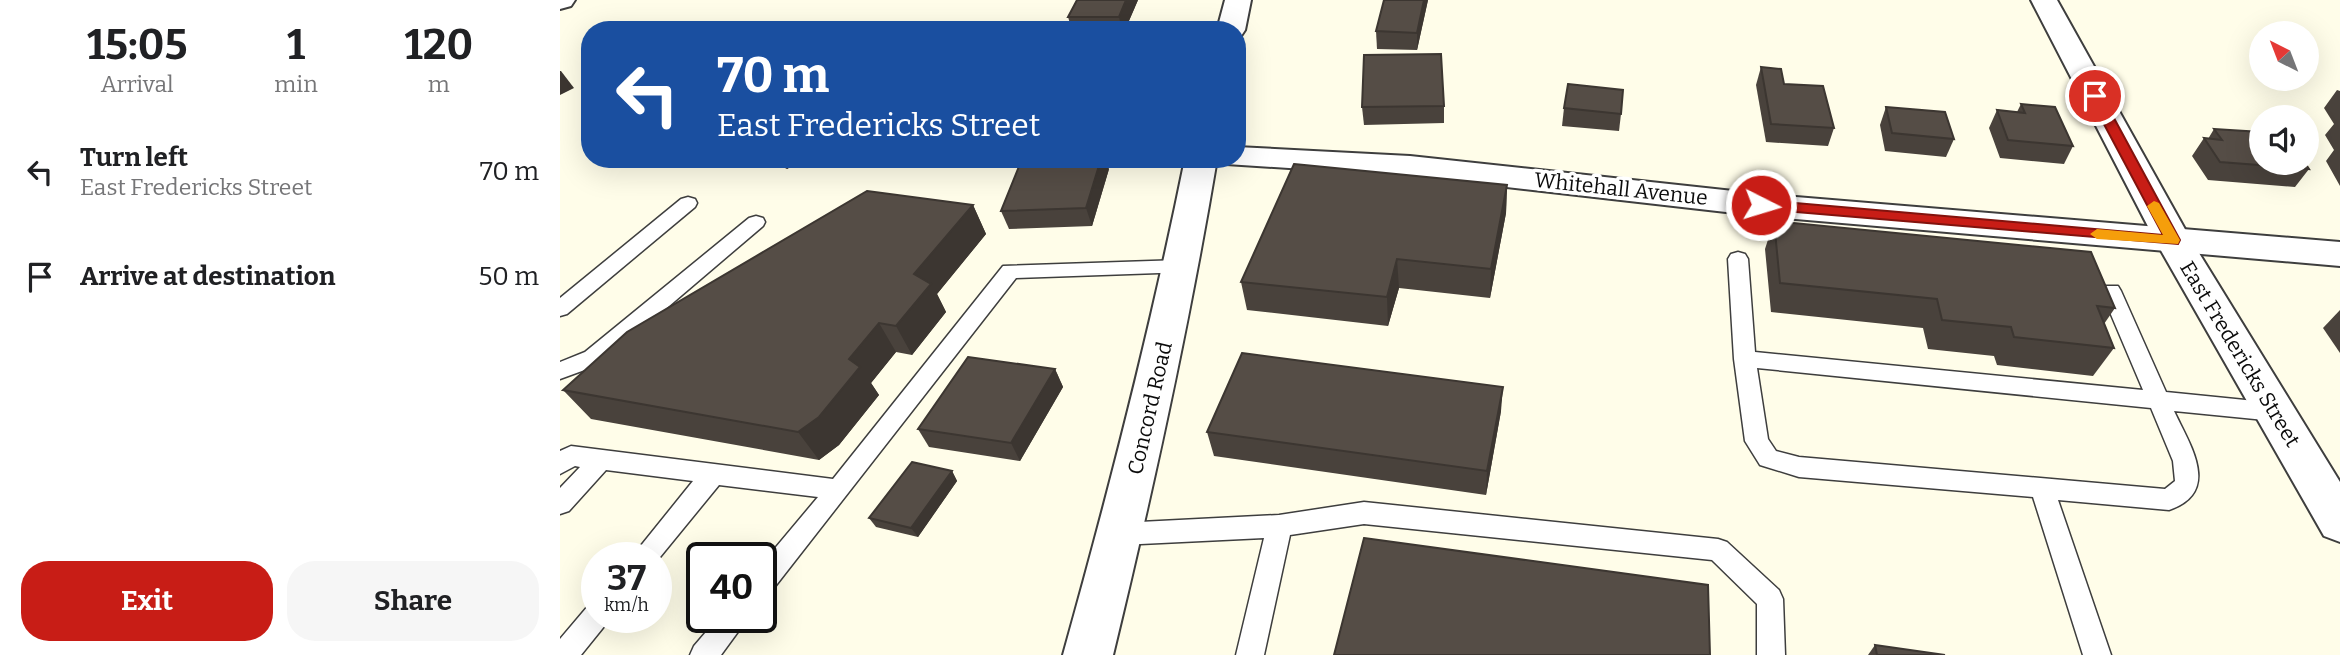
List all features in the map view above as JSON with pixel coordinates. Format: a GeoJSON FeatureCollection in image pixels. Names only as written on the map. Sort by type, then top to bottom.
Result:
{"type":"FeatureCollection","features":[{"type":"Feature","properties":{"kind":"street"},"geometry":{"type":"LineString","coordinates":[[1233,21],[1238,0]]}},
{"type":"Feature","properties":{"kind":"street","name":"East Fredericks Street"},"geometry":{"type":"LineString","coordinates":[[2044,0],[2173,240],[2340,522]]}},
{"type":"Feature","properties":{"kind":"street","name":"Whitehall Avenue"},"geometry":{"type":"LineString","coordinates":[[1246,157],[1410,166],[1761,205],[2340,254]]}},
{"type":"Feature","properties":{"kind":"street","name":"Concord Road"},"geometry":{"type":"LineString","coordinates":[[1088,655],[1138,468],[1199,168]]}},
{"type":"Feature","properties":{"kind":"lane"},"geometry":{"type":"LineString","coordinates":[[560,309],[688,203]]}},
{"type":"Feature","properties":{"kind":"lane"},"geometry":{"type":"LineString","coordinates":[[560,371],[593,358],[756,222]]}},
{"type":"Feature","properties":{"kind":"lane"},"geometry":{"type":"LineString","coordinates":[[1738,260],[1745,359],[1757,442],[1768,457],[1799,467],[2169,500],[2186,485],[2185,461],[2156,400],[2111,291]]}},
{"type":"Feature","properties":{"kind":"lane"},"geometry":{"type":"LineString","coordinates":[[777,566],[1010,271],[1181,267]]}},
{"type":"Feature","properties":{"kind":"lane"},"geometry":{"type":"LineString","coordinates":[[1745,359],[2275,412]]}},
{"type":"Feature","properties":{"kind":"lane"},"geometry":{"type":"LineString","coordinates":[[560,464],[571,456],[839,490]]}},
{"type":"Feature","properties":{"kind":"lane"},"geometry":{"type":"LineString","coordinates":[[560,504],[601,460]]}},
{"type":"Feature","properties":{"kind":"lane"},"geometry":{"type":"LineString","coordinates":[[657,542],[713,474]]}},
{"type":"Feature","properties":{"kind":"lane"},"geometry":{"type":"LineString","coordinates":[[2042,488],[2097,655]]}},
{"type":"Feature","properties":{"kind":"lane"},"geometry":{"type":"LineString","coordinates":[[1120,534],[1279,526],[1364,513],[1718,550],[1770,599],[1771,655]]}},
{"type":"Feature","properties":{"kind":"lane"},"geometry":{"type":"LineString","coordinates":[[1250,655],[1279,526]]}},
{"type":"Feature","properties":{"kind":"lane"},"geometry":{"type":"LineString","coordinates":[[564,655],[582,633]]}},
{"type":"Feature","properties":{"kind":"lane"},"geometry":{"type":"LineString","coordinates":[[704,655],[722,633]]}},
{"type":"Feature","properties":{"kind":"building"},"geometry":{"type":"Polygon","coordinates":[[[1077,0],[1126,0],[1119,17],[1068,17],[1077,0]]]}},
{"type":"Feature","properties":{"kind":"building"},"geometry":{"type":"Polygon","coordinates":[[[1384,0],[1424,0],[1417,33],[1376,31],[1384,0]]]}},
{"type":"Feature","properties":{"kind":"building"},"geometry":{"type":"Polygon","coordinates":[[[1441,54],[1444,106],[1362,107],[1364,55],[1441,54]]]}},
{"type":"Feature","properties":{"kind":"building"},"geometry":{"type":"Polygon","coordinates":[[[1761,67],[1781,69],[1784,84],[1823,86],[1834,128],[1771,124],[1761,67]]]}},
{"type":"Feature","properties":{"kind":"building"},"geometry":{"type":"Polygon","coordinates":[[[1568,84],[1623,90],[1621,114],[1564,108],[1568,84]]]}},
{"type":"Feature","properties":{"kind":"building"},"geometry":{"type":"Polygon","coordinates":[[[2021,104],[2055,107],[2073,146],[2008,140],[1997,110],[2025,113],[2021,104]]]}},
{"type":"Feature","properties":{"kind":"building"},"geometry":{"type":"Polygon","coordinates":[[[1886,107],[1945,112],[1954,139],[1892,133],[1886,107]]]}},
{"type":"Feature","properties":{"kind":"building"},"geometry":{"type":"Polygon","coordinates":[[[2214,129],[2249,131],[2249,164],[2220,162],[2204,138],[2222,140],[2214,129]]]}},
{"type":"Feature","properties":{"kind":"building"},"geometry":{"type":"Polygon","coordinates":[[[1294,164],[1507,185],[1491,269],[1397,259],[1387,297],[1241,282],[1294,164]]]}},
{"type":"Feature","properties":{"kind":"building"},"geometry":{"type":"Polygon","coordinates":[[[1018,168],[1098,168],[1086,208],[1001,211],[1018,168]]]}},
{"type":"Feature","properties":{"kind":"building"},"geometry":{"type":"Polygon","coordinates":[[[867,191],[973,205],[914,274],[931,284],[896,326],[879,323],[849,359],[860,367],[819,417],[798,432],[563,390],[627,332],[867,191]]]}},
{"type":"Feature","properties":{"kind":"building"},"geometry":{"type":"Polygon","coordinates":[[[1774,221],[2091,252],[2115,308],[2097,306],[2114,348],[2014,337],[2011,327],[1942,320],[1937,299],[1780,283],[1774,221]]]}},
{"type":"Feature","properties":{"kind":"building"},"geometry":{"type":"Polygon","coordinates":[[[1242,353],[1503,387],[1487,471],[1207,432],[1242,353]]]}},
{"type":"Feature","properties":{"kind":"building"},"geometry":{"type":"Polygon","coordinates":[[[968,357],[1055,369],[1011,443],[918,429],[968,357]]]}},
{"type":"Feature","properties":{"kind":"building"},"geometry":{"type":"Polygon","coordinates":[[[912,462],[952,471],[911,528],[869,518],[912,462]]]}},
{"type":"Feature","properties":{"kind":"building"},"geometry":{"type":"Polygon","coordinates":[[[1364,538],[1708,585],[1710,655],[1334,655],[1364,538]]]}},
{"type":"Feature","properties":{"kind":"building"},"geometry":{"type":"Polygon","coordinates":[[[1875,645],[1945,655],[1877,655],[1875,645]]]}},
{"type":"Feature","properties":{"kind":"slow traffic"},"geometry":{"type":"LineString","coordinates":[[2097,234],[2173,240],[2154,206]]}},
{"type":"Feature","properties":{"kind":"route"},"geometry":{"type":"LineString","coordinates":[[1761,205],[2173,240],[2095,96]]}}]}
